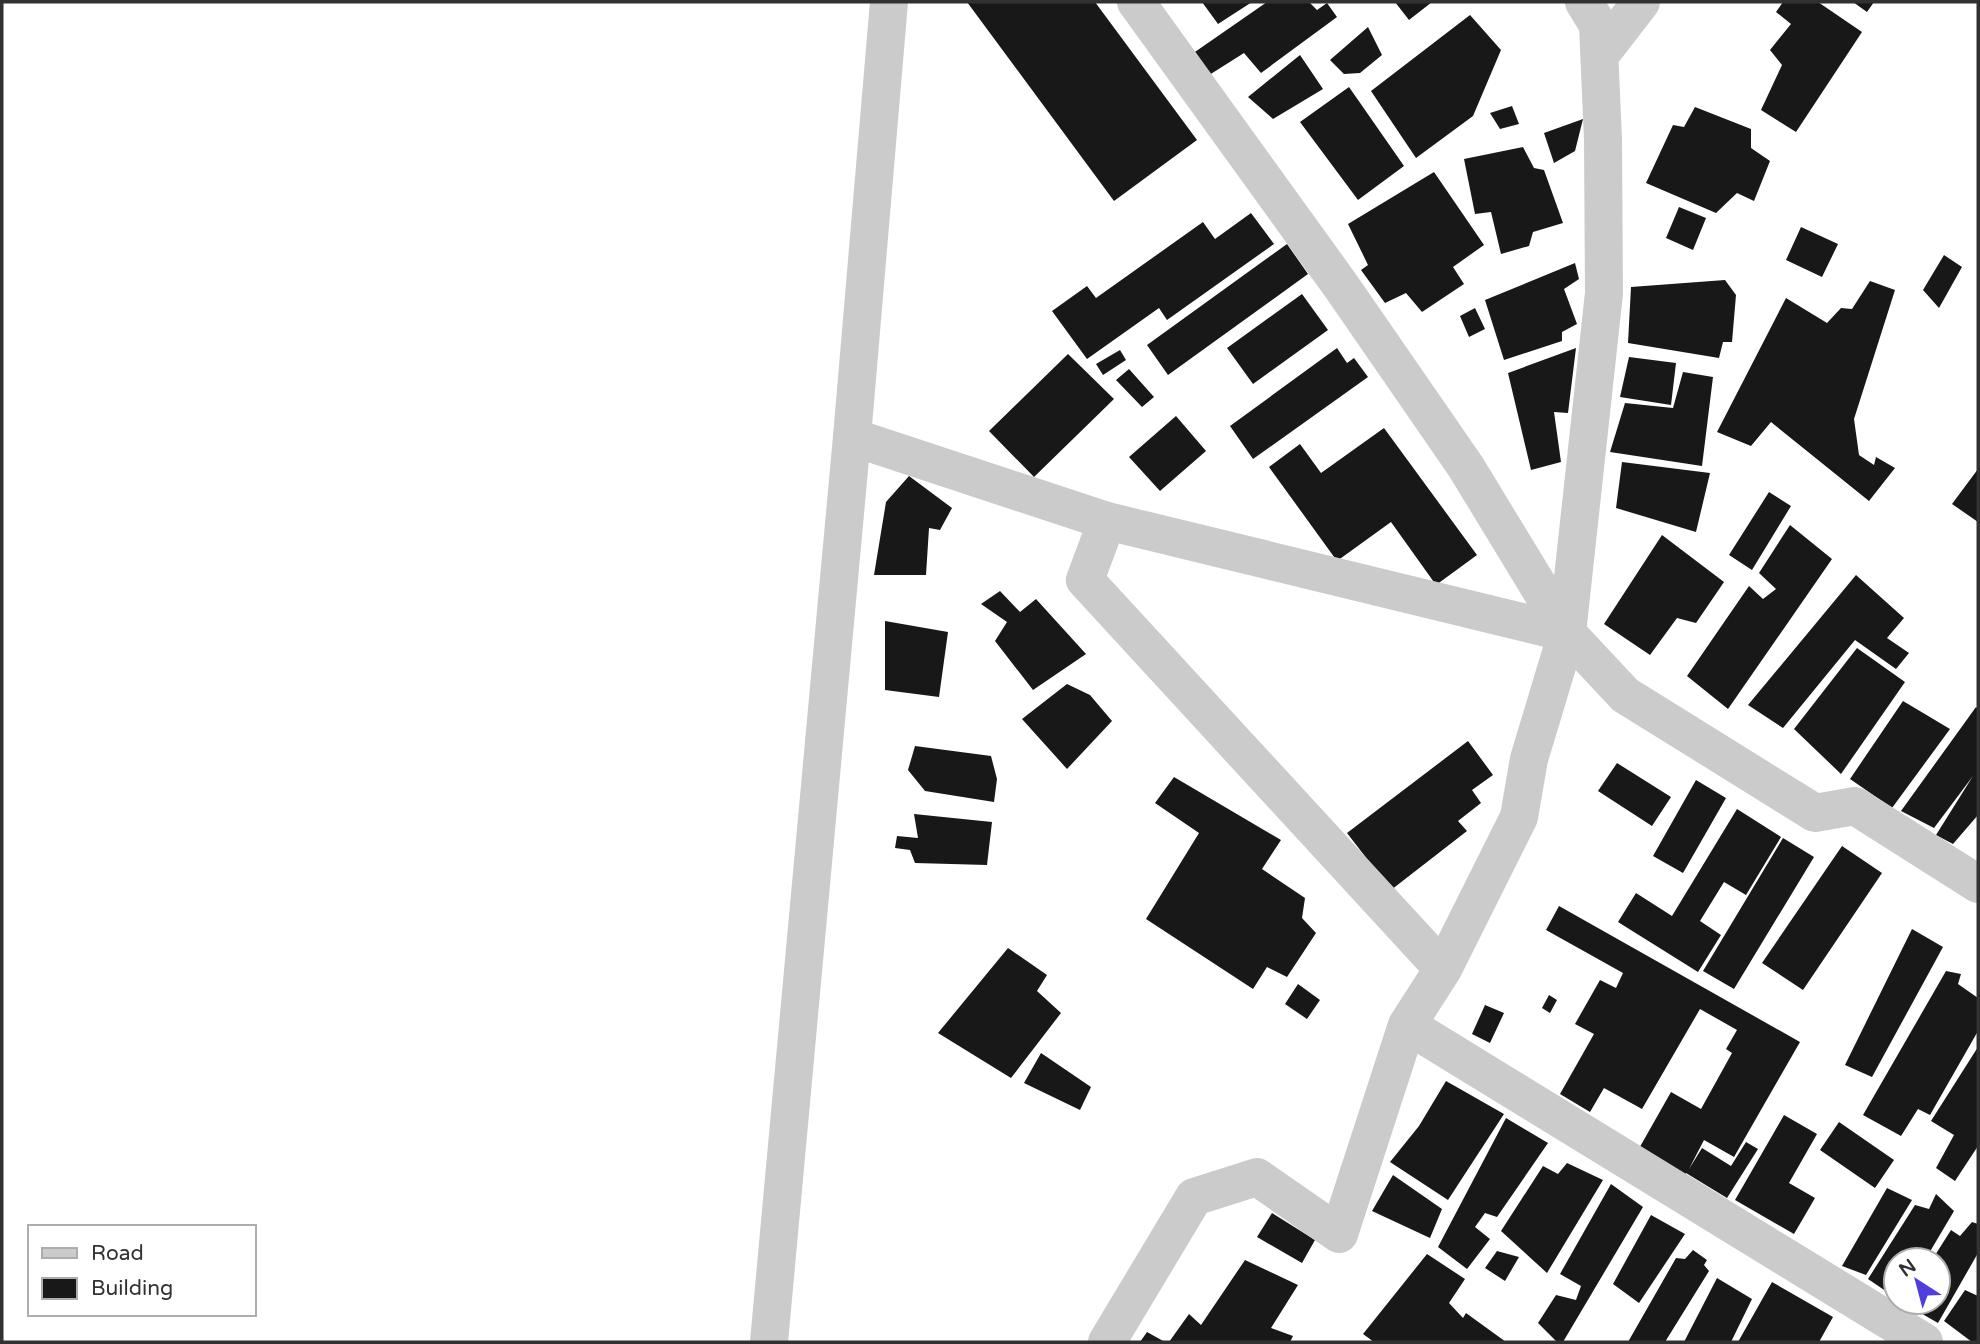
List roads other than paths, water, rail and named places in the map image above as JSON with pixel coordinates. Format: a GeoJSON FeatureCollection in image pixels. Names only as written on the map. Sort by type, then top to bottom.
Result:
{"type":"FeatureCollection","features":[{"type":"Feature","properties":{"kind":"street"},"geometry":{"type":"LineString","coordinates":[[769,1342],[889,2]]}},
{"type":"Feature","properties":{"kind":"street"},"geometry":{"type":"LineString","coordinates":[[1136,2],[1341,286],[1458,456],[1567,633],[1625,695],[1815,813],[1855,806],[1978,884]]}},
{"type":"Feature","properties":{"kind":"street"},"geometry":{"type":"LineString","coordinates":[[1107,1342],[1194,1197],[1257,1177],[1339,1234],[1407,1025],[1443,969],[1519,817],[1529,759],[1567,633],[1604,293],[1604,140],[1598,25],[1584,2]]}},
{"type":"Feature","properties":{"kind":"street"},"geometry":{"type":"LineString","coordinates":[[1600,55],[1641,2]]}},
{"type":"Feature","properties":{"kind":"street"},"geometry":{"type":"LineString","coordinates":[[852,437],[1107,521],[1567,633]]}},
{"type":"Feature","properties":{"kind":"street"},"geometry":{"type":"LineString","coordinates":[[1107,521],[1085,580],[1443,969]]}},
{"type":"Feature","properties":{"kind":"street"},"geometry":{"type":"LineString","coordinates":[[1407,1025],[1924,1342]]}}]}
